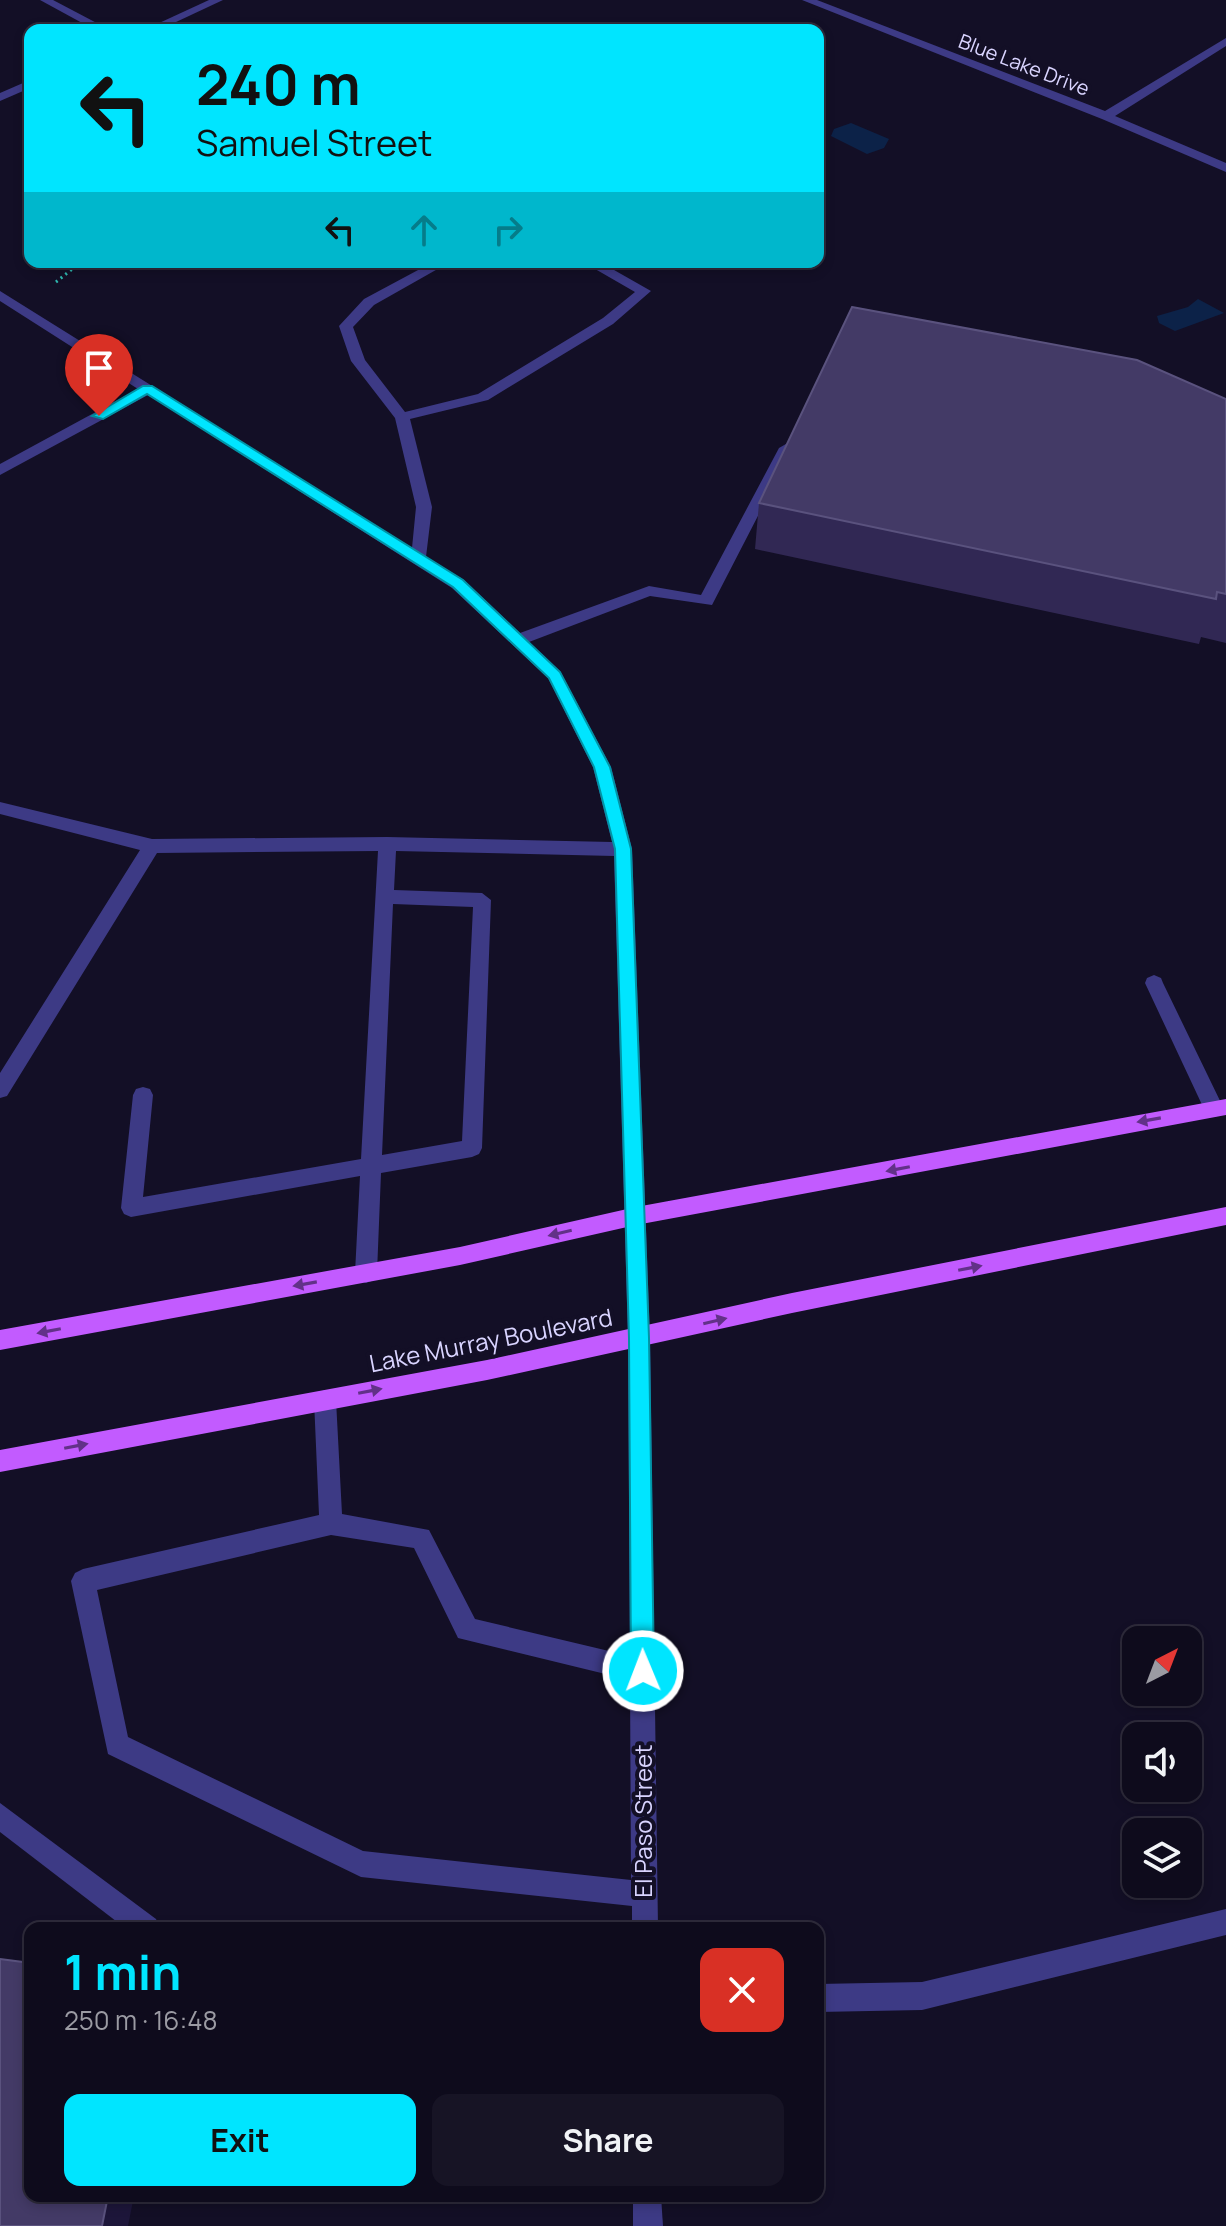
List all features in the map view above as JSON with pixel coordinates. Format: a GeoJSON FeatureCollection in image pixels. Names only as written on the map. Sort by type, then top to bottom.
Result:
{"type":"FeatureCollection","features":[{"type":"Feature","properties":{"kind":"main road"},"geometry":{"type":"LineString","coordinates":[[0,1340],[460,1256],[636,1216],[1220,1108]]}},
{"type":"Feature","properties":{"kind":"main road","name":"Lake Murray Boulevard"},"geometry":{"type":"LineString","coordinates":[[0,1461],[639,1338],[792,1303],[1226,1216]]}},
{"type":"Feature","properties":{"kind":"street"},"geometry":{"type":"LineString","coordinates":[[45,0],[92,24]]}},
{"type":"Feature","properties":{"kind":"street"},"geometry":{"type":"LineString","coordinates":[[164,24],[218,0]]}},
{"type":"Feature","properties":{"kind":"street","name":"Blue Lake Drive"},"geometry":{"type":"LineString","coordinates":[[807,0],[1106,116],[1226,168]]}},
{"type":"Feature","properties":{"kind":"street"},"geometry":{"type":"LineString","coordinates":[[1106,116],[1226,41]]}},
{"type":"Feature","properties":{"kind":"street"},"geometry":{"type":"LineString","coordinates":[[0,97],[24,87]]}},
{"type":"Feature","properties":{"kind":"street"},"geometry":{"type":"LineString","coordinates":[[418,559],[424,507],[402,417],[358,361],[346,326],[369,302],[432,268]]}},
{"type":"Feature","properties":{"kind":"street"},"geometry":{"type":"LineString","coordinates":[[402,417],[483,397],[608,321],[644,291],[601,268]]}},
{"type":"Feature","properties":{"kind":"street","name":"El Paso Street"},"geometry":{"type":"LineString","coordinates":[[0,295],[458,584],[554,675],[602,767],[623,849],[639,1338],[645,1922]]}},
{"type":"Feature","properties":{"kind":"street"},"geometry":{"type":"LineString","coordinates":[[0,470],[148,389]]}},
{"type":"Feature","properties":{"kind":"street"},"geometry":{"type":"LineString","coordinates":[[517,640],[649,591],[706,601],[793,434]]}},
{"type":"Feature","properties":{"kind":"street"},"geometry":{"type":"LineString","coordinates":[[0,808],[152,846],[387,844],[623,849]]}},
{"type":"Feature","properties":{"kind":"street"},"geometry":{"type":"LineString","coordinates":[[366,1273],[387,844]]}},
{"type":"Feature","properties":{"kind":"street"},"geometry":{"type":"LineString","coordinates":[[0,1090],[152,846]]}},
{"type":"Feature","properties":{"kind":"street"},"geometry":{"type":"LineString","coordinates":[[143,1095],[131,1208],[472,1148],[482,900],[384,897]]}},
{"type":"Feature","properties":{"kind":"street"},"geometry":{"type":"LineString","coordinates":[[1154,983],[1220,1108]]}},
{"type":"Feature","properties":{"kind":"street"},"geometry":{"type":"LineString","coordinates":[[325,1400],[331,1524]]}},
{"type":"Feature","properties":{"kind":"street"},"geometry":{"type":"LineString","coordinates":[[643,1671],[467,1629],[421,1538],[331,1524],[83,1581],[117,1745],[361,1864],[644,1894]]}},
{"type":"Feature","properties":{"kind":"street"},"geometry":{"type":"LineString","coordinates":[[0,1816],[139,1922]]}},
{"type":"Feature","properties":{"kind":"street"},"geometry":{"type":"LineString","coordinates":[[824,1998],[922,1996],[1226,1922]]}},
{"type":"Feature","properties":{"kind":"street"},"geometry":{"type":"LineString","coordinates":[[647,2202],[648,2226]]}},
{"type":"Feature","properties":{"kind":"path"},"geometry":{"type":"LineString","coordinates":[[56,282],[74,268]]}},
{"type":"Feature","properties":{"kind":"water"},"geometry":{"type":"Polygon","coordinates":[[[851,123],[889,139],[884,148],[867,154],[831,136],[834,129],[851,123]]]}},
{"type":"Feature","properties":{"kind":"water"},"geometry":{"type":"Polygon","coordinates":[[[1198,299],[1224,313],[1175,331],[1159,323],[1157,316],[1188,307],[1198,299]]]}},
{"type":"Feature","properties":{"kind":"building"},"geometry":{"type":"Polygon","coordinates":[[[852,307],[1137,360],[1226,399],[1226,594],[1217,592],[1216,599],[759,503],[852,307]]]}},
{"type":"Feature","properties":{"kind":"building"},"geometry":{"type":"Polygon","coordinates":[[[0,1959],[24,1962],[24,2202],[107,2202],[102,2226],[0,2226],[0,1959]]]}},
{"type":"Feature","properties":{"kind":"route"},"geometry":{"type":"LineString","coordinates":[[99,416],[148,389],[458,584],[554,675],[602,767],[623,849],[639,1338],[643,1671]]}}]}
